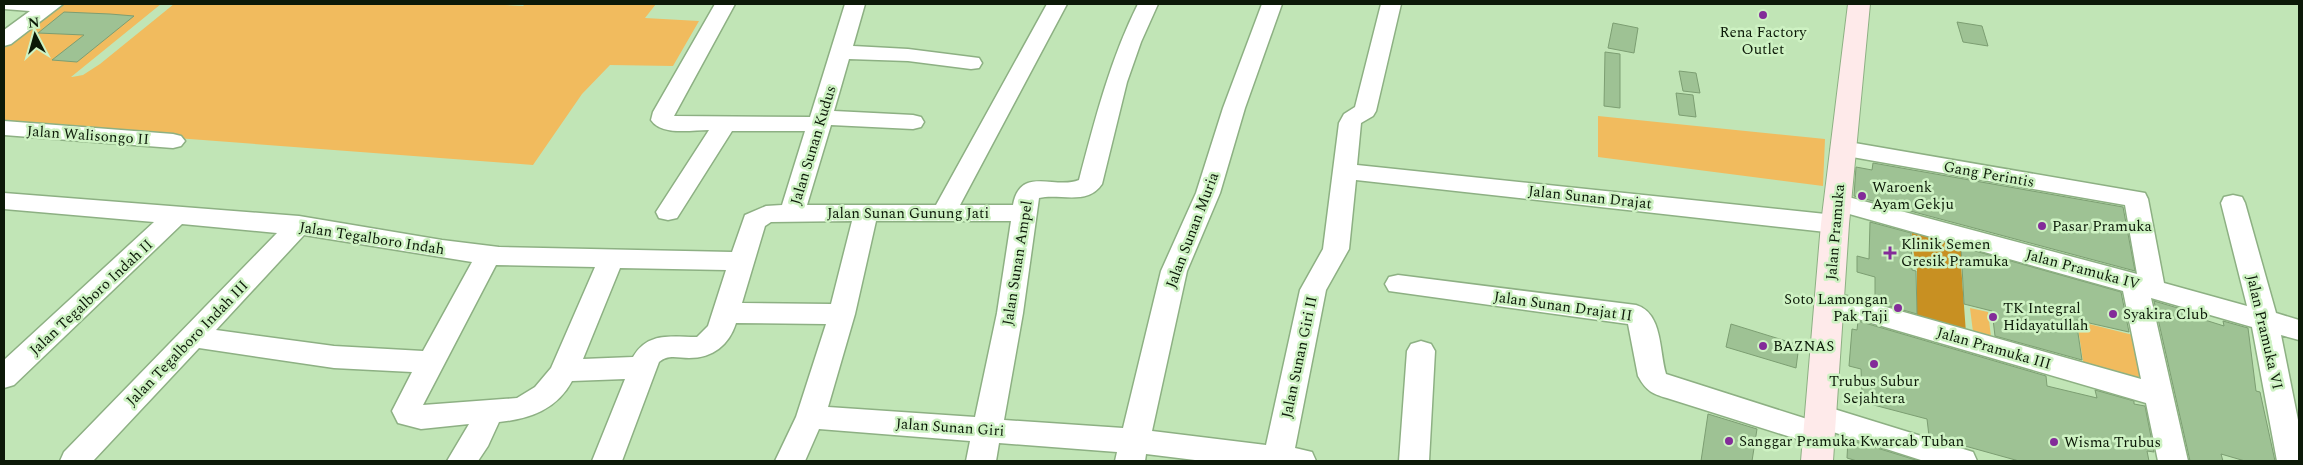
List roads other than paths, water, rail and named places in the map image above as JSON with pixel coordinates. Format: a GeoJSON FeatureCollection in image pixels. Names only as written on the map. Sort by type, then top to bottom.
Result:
{"type":"FeatureCollection","features":[{"type":"Feature","properties":{"kind":"main road","name":"Jalan Pramuka"},"geometry":{"type":"LineString","coordinates":[[1819,437],[1836,213],[1859,4]]}},
{"type":"Feature","properties":{"kind":"street"},"geometry":{"type":"LineString","coordinates":[[9,4],[51,5]]}},
{"type":"Feature","properties":{"kind":"street"},"geometry":{"type":"LineString","coordinates":[[725,4],[662,118],[664,122],[670,124],[821,121],[913,122]]}},
{"type":"Feature","properties":{"kind":"street","name":"Jalan Sunan Kudus"},"geometry":{"type":"LineString","coordinates":[[607,461],[649,355],[657,349],[708,345],[718,336],[752,224],[757,218],[766,214],[792,214],[855,4]]}},
{"type":"Feature","properties":{"kind":"street"},"geometry":{"type":"LineString","coordinates":[[944,212],[1057,4]]}},
{"type":"Feature","properties":{"kind":"street","name":"Jalan Sunan Muria"},"geometry":{"type":"LineString","coordinates":[[1132,451],[1174,271],[1208,193],[1237,100],[1272,4]]}},
{"type":"Feature","properties":{"kind":"street","name":"Jalan Sunan Giri II"},"geometry":{"type":"LineString","coordinates":[[1290,460],[1313,290],[1316,281],[1332,259],[1336,249],[1350,123],[1352,118],[1365,111],[1392,4]]}},
{"type":"Feature","properties":{"kind":"street"},"geometry":{"type":"LineString","coordinates":[[4,40],[51,5]]}},
{"type":"Feature","properties":{"kind":"street","name":"Jalan Sunan Ampel"},"geometry":{"type":"LineString","coordinates":[[981,461],[1010,313],[1026,198],[1030,191],[1082,189],[1090,184],[1116,82],[1130,42],[1147,7]]}},
{"type":"Feature","properties":{"kind":"street"},"geometry":{"type":"LineString","coordinates":[[841,52],[908,55],[971,62]]}},
{"type":"Feature","properties":{"kind":"street"},"geometry":{"type":"LineString","coordinates":[[668,212],[696,171],[724,124]]}},
{"type":"Feature","properties":{"kind":"street","name":"Jalan Walisongo II"},"geometry":{"type":"LineString","coordinates":[[4,128],[173,141]]}},
{"type":"Feature","properties":{"kind":"street","name":"Gang Perintis"},"geometry":{"type":"LineString","coordinates":[[1843,149],[2136,199],[2143,286]]}},
{"type":"Feature","properties":{"kind":"street","name":"Jalan Sunan Drajat"},"geometry":{"type":"LineString","coordinates":[[1344,171],[1836,213]]}},
{"type":"Feature","properties":{"kind":"street","name":"Jalan Tegalboro Indah"},"geometry":{"type":"LineString","coordinates":[[4,201],[298,225],[342,230],[442,249],[488,254],[611,259],[742,261]]}},
{"type":"Feature","properties":{"kind":"street","name":"Jalan Pramuka VI"},"geometry":{"type":"LineString","coordinates":[[2233,203],[2264,320],[2292,461]]}},
{"type":"Feature","properties":{"kind":"street","name":"Jalan Sunan Gunung Jati"},"geometry":{"type":"LineString","coordinates":[[792,214],[1024,212]]}},
{"type":"Feature","properties":{"kind":"street"},"geometry":{"type":"LineString","coordinates":[[790,461],[810,417],[826,370],[842,314],[866,213]]}},
{"type":"Feature","properties":{"kind":"street","name":"Jalan Pramuka IV"},"geometry":{"type":"LineString","coordinates":[[1836,213],[2143,286],[2299,330]]}},
{"type":"Feature","properties":{"kind":"street","name":"Jalan Tegalboro Indah II"},"geometry":{"type":"LineString","coordinates":[[4,378],[177,215]]}},
{"type":"Feature","properties":{"kind":"street","name":"Jalan Tegalboro Indah III"},"geometry":{"type":"LineString","coordinates":[[76,461],[298,225]]}},
{"type":"Feature","properties":{"kind":"street"},"geometry":{"type":"LineString","coordinates":[[488,254],[408,408],[408,415],[421,417],[529,406],[551,389],[564,370],[611,259]]}},
{"type":"Feature","properties":{"kind":"street","name":"Jalan Sunan Drajat II"},"geometry":{"type":"LineString","coordinates":[[1398,284],[1636,315],[1641,320],[1650,371],[1656,382],[1819,437]]}},
{"type":"Feature","properties":{"kind":"street"},"geometry":{"type":"LineString","coordinates":[[2143,286],[2158,395],[2173,461]]}},
{"type":"Feature","properties":{"kind":"street","name":"Jalan Pramuka III"},"geometry":{"type":"LineString","coordinates":[[1829,301],[2158,395]]}},
{"type":"Feature","properties":{"kind":"street"},"geometry":{"type":"LineString","coordinates":[[726,313],[842,314]]}},
{"type":"Feature","properties":{"kind":"street"},"geometry":{"type":"LineString","coordinates":[[191,338],[334,357],[431,362]]}},
{"type":"Feature","properties":{"kind":"street"},"geometry":{"type":"LineString","coordinates":[[1414,461],[1421,351]]}},
{"type":"Feature","properties":{"kind":"street"},"geometry":{"type":"LineString","coordinates":[[564,370],[643,368]]}},
{"type":"Feature","properties":{"kind":"street"},"geometry":{"type":"LineString","coordinates":[[462,461],[478,438],[489,411]]}},
{"type":"Feature","properties":{"kind":"street","name":"Jalan Sunan Giri"},"geometry":{"type":"LineString","coordinates":[[810,417],[987,430],[1132,451],[1290,460]]}},
{"type":"Feature","properties":{"kind":"street"},"geometry":{"type":"LineString","coordinates":[[1819,437],[1962,461]]}},
{"type":"Feature","properties":{"kind":"place","name":"Rena Factory Outlet"},"geometry":{"type":"Point","coordinates":[1763,15]}},
{"type":"Feature","properties":{"kind":"place","name":"Waroenk Ayam Gekju"},"geometry":{"type":"Point","coordinates":[1862,196]}},
{"type":"Feature","properties":{"kind":"place","name":"Pasar Pramuka"},"geometry":{"type":"Point","coordinates":[2042,226]}},
{"type":"Feature","properties":{"kind":"place","name":"Klinik Semen Gresik Pramuka"},"geometry":{"type":"Point","coordinates":[1890,253]}},
{"type":"Feature","properties":{"kind":"place","name":"Soto Lamongan Pak Taji"},"geometry":{"type":"Point","coordinates":[1898,308]}},
{"type":"Feature","properties":{"kind":"place","name":"Syakira Club"},"geometry":{"type":"Point","coordinates":[2113,314]}},
{"type":"Feature","properties":{"kind":"place","name":"TK Integral Hidayatullah"},"geometry":{"type":"Point","coordinates":[1993,317]}},
{"type":"Feature","properties":{"kind":"place","name":"BAZNAS"},"geometry":{"type":"Point","coordinates":[1763,346]}},
{"type":"Feature","properties":{"kind":"place","name":"Trubus Subur Sejahtera"},"geometry":{"type":"Point","coordinates":[1874,364]}},
{"type":"Feature","properties":{"kind":"place","name":"Sanggar Pramuka Kwarcab Tuban"},"geometry":{"type":"Point","coordinates":[1729,441]}},
{"type":"Feature","properties":{"kind":"place","name":"Wisma Trubus"},"geometry":{"type":"Point","coordinates":[2054,442]}}]}
